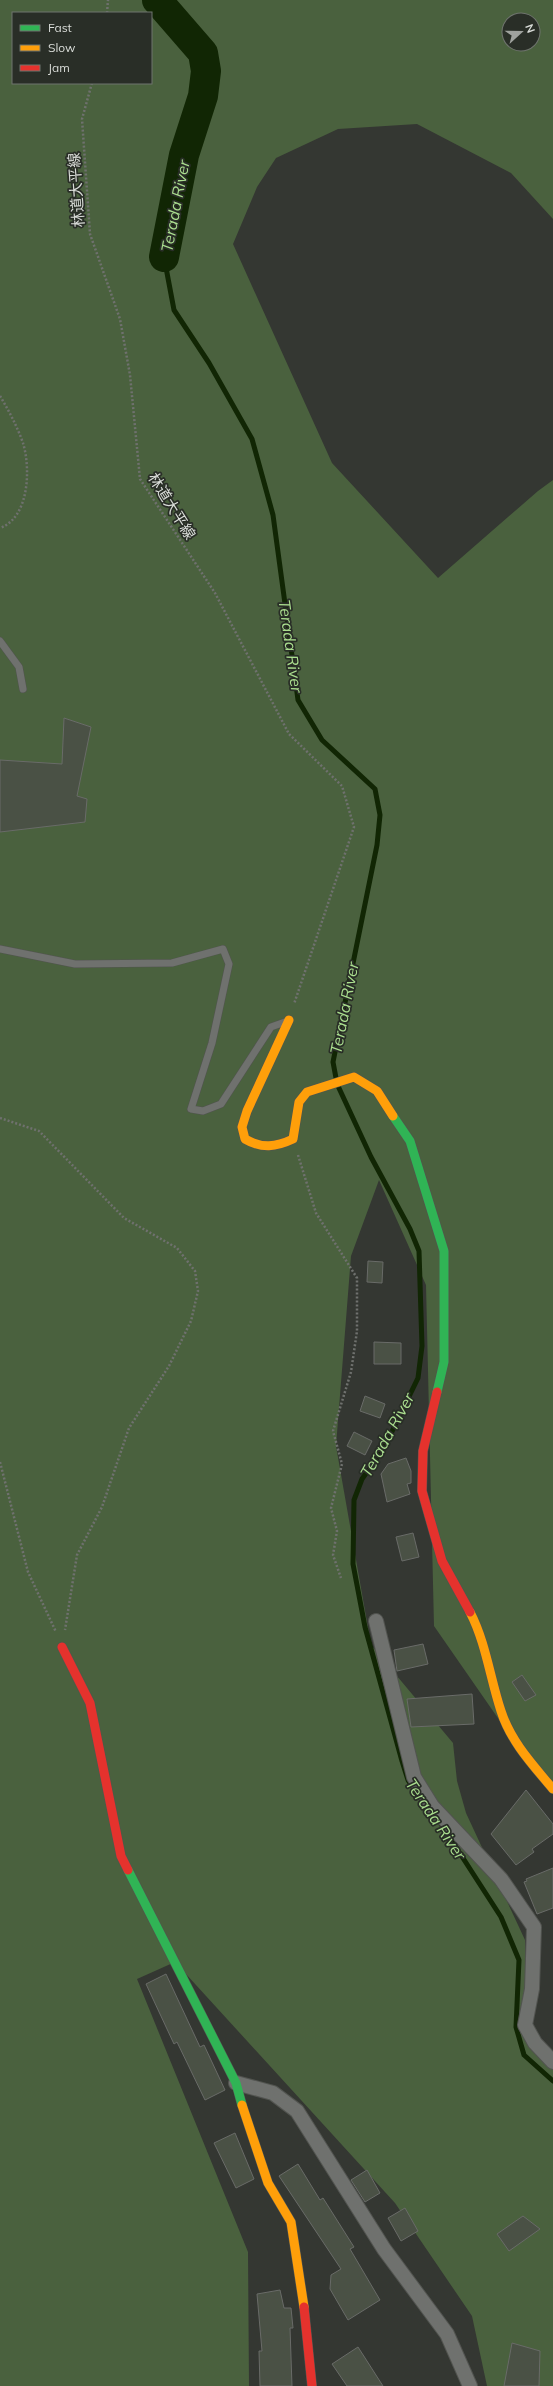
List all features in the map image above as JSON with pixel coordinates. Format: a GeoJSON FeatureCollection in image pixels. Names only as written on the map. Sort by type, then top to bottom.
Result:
{"type":"FeatureCollection","features":[{"type":"Feature","properties":{"kind":"street"},"geometry":{"type":"LineString","coordinates":[[289,1020],[242,1127],[245,1139],[256,1146],[270,1148],[293,1139],[299,1102],[307,1092],[354,1077],[377,1091],[410,1141],[444,1252],[444,1362],[423,1451],[422,1491],[442,1561],[476,1626],[501,1712],[518,1747],[553,1789]]}},
{"type":"Feature","properties":{"kind":"street"},"geometry":{"type":"LineString","coordinates":[[376,1621],[414,1777],[432,1806],[501,1879],[534,1927],[532,1989],[525,2025],[535,2043],[553,2062]]}},
{"type":"Feature","properties":{"kind":"street"},"geometry":{"type":"LineString","coordinates":[[62,1647],[90,1703],[121,1856],[236,2083],[247,2125],[268,2183],[291,2222],[307,2327],[312,2386]]}},
{"type":"Feature","properties":{"kind":"street"},"geometry":{"type":"LineString","coordinates":[[236,2083],[273,2093],[297,2111],[384,2249],[447,2334],[470,2386]]}},
{"type":"Feature","properties":{"kind":"lane"},"geometry":{"type":"LineString","coordinates":[[0,641],[19,667],[23,689]]}},
{"type":"Feature","properties":{"kind":"lane"},"geometry":{"type":"LineString","coordinates":[[0,949],[75,964],[172,963],[223,949],[230,964],[212,1043],[191,1109],[203,1111],[221,1104],[271,1027],[289,1020]]}},
{"type":"Feature","properties":{"kind":"path"},"geometry":{"type":"LineString","coordinates":[[107,12],[108,0]]}},
{"type":"Feature","properties":{"kind":"path","name":"林道大平線"},"geometry":{"type":"LineString","coordinates":[[92,84],[82,119],[90,234],[120,319],[130,375],[140,479],[215,593],[289,734],[342,786],[354,827],[289,1020]]}},
{"type":"Feature","properties":{"kind":"path"},"geometry":{"type":"LineString","coordinates":[[0,396],[12,417],[23,445],[27,480],[21,507],[11,524],[0,528]]}},
{"type":"Feature","properties":{"kind":"path"},"geometry":{"type":"LineString","coordinates":[[0,1118],[39,1131],[124,1218],[177,1248],[195,1270],[198,1291],[191,1321],[169,1366],[129,1428],[102,1507],[77,1555],[62,1647]]}},
{"type":"Feature","properties":{"kind":"path"},"geometry":{"type":"LineString","coordinates":[[293,1139],[316,1213],[357,1278],[357,1331],[351,1372],[333,1431],[342,1464],[331,1508],[337,1531],[333,1555],[341,1578]]}},
{"type":"Feature","properties":{"kind":"path"},"geometry":{"type":"LineString","coordinates":[[0,1462],[28,1572],[62,1647]]}},
{"type":"Feature","properties":{"kind":"green space"},"geometry":{"type":"Polygon","coordinates":[[[0,0],[553,0],[553,219],[511,173],[417,124],[338,129],[276,158],[257,187],[233,244],[332,463],[438,578],[538,491],[553,480],[553,1788],[518,1747],[434,1626],[426,1285],[379,1180],[351,1256],[336,1446],[371,1645],[453,1743],[457,1781],[466,1813],[525,1940],[529,2044],[553,2067],[553,2386],[487,2386],[472,2316],[395,2203],[175,1962],[137,1979],[248,2252],[249,2386],[0,2386],[0,0]]]}},
{"type":"Feature","properties":{"kind":"building"},"geometry":{"type":"Polygon","coordinates":[[[64,718],[91,727],[77,796],[87,799],[85,822],[0,832],[0,760],[62,764],[64,718]]]}},
{"type":"Feature","properties":{"kind":"building"},"geometry":{"type":"Polygon","coordinates":[[[368,1261],[383,1262],[382,1283],[367,1282],[368,1261]]]}},
{"type":"Feature","properties":{"kind":"building"},"geometry":{"type":"Polygon","coordinates":[[[374,1342],[401,1343],[401,1364],[374,1364],[374,1342]]]}},
{"type":"Feature","properties":{"kind":"building"},"geometry":{"type":"Polygon","coordinates":[[[365,1396],[385,1404],[380,1418],[360,1411],[365,1396]]]}},
{"type":"Feature","properties":{"kind":"building"},"geometry":{"type":"Polygon","coordinates":[[[354,1432],[372,1441],[365,1455],[347,1446],[354,1432]]]}},
{"type":"Feature","properties":{"kind":"building"},"geometry":{"type":"Polygon","coordinates":[[[406,1458],[411,1471],[411,1483],[407,1484],[410,1494],[387,1502],[381,1474],[388,1464],[406,1458]]]}},
{"type":"Feature","properties":{"kind":"building"},"geometry":{"type":"Polygon","coordinates":[[[413,1533],[419,1557],[402,1561],[396,1537],[413,1533]]]}},
{"type":"Feature","properties":{"kind":"building"},"geometry":{"type":"Polygon","coordinates":[[[423,1644],[428,1664],[397,1671],[394,1650],[423,1644]]]}},
{"type":"Feature","properties":{"kind":"building"},"geometry":{"type":"Polygon","coordinates":[[[522,1675],[536,1695],[525,1701],[512,1682],[522,1675]]]}},
{"type":"Feature","properties":{"kind":"building"},"geometry":{"type":"Polygon","coordinates":[[[472,1694],[474,1724],[411,1727],[407,1699],[472,1694]]]}},
{"type":"Feature","properties":{"kind":"building"},"geometry":{"type":"Polygon","coordinates":[[[526,1790],[553,1824],[553,1834],[532,1849],[534,1852],[516,1865],[491,1834],[526,1790]]]}},
{"type":"Feature","properties":{"kind":"building"},"geometry":{"type":"Polygon","coordinates":[[[553,1868],[553,1908],[537,1914],[524,1882],[527,1881],[526,1879],[553,1868]]]}},
{"type":"Feature","properties":{"kind":"building"},"geometry":{"type":"Polygon","coordinates":[[[166,1974],[200,2047],[204,2045],[225,2090],[205,2100],[177,2042],[174,2044],[146,1984],[166,1974]]]}},
{"type":"Feature","properties":{"kind":"building"},"geometry":{"type":"Polygon","coordinates":[[[235,2133],[254,2179],[236,2188],[214,2143],[235,2133]]]}},
{"type":"Feature","properties":{"kind":"building"},"geometry":{"type":"Polygon","coordinates":[[[298,2164],[320,2200],[323,2198],[354,2247],[350,2249],[380,2300],[348,2320],[330,2289],[331,2275],[341,2269],[279,2176],[298,2164]]]}},
{"type":"Feature","properties":{"kind":"building"},"geometry":{"type":"Polygon","coordinates":[[[367,2170],[380,2193],[365,2202],[351,2180],[367,2170]]]}},
{"type":"Feature","properties":{"kind":"building"},"geometry":{"type":"Polygon","coordinates":[[[405,2208],[418,2231],[401,2241],[388,2218],[405,2208]]]}},
{"type":"Feature","properties":{"kind":"building"},"geometry":{"type":"Polygon","coordinates":[[[523,2216],[540,2229],[509,2251],[497,2234],[523,2216]]]}},
{"type":"Feature","properties":{"kind":"building"},"geometry":{"type":"Polygon","coordinates":[[[280,2290],[284,2308],[291,2308],[293,2328],[290,2328],[292,2386],[260,2386],[259,2351],[262,2351],[257,2294],[280,2290]]]}},
{"type":"Feature","properties":{"kind":"building"},"geometry":{"type":"Polygon","coordinates":[[[512,2343],[540,2351],[539,2386],[504,2386],[512,2343]]]}},
{"type":"Feature","properties":{"kind":"building"},"geometry":{"type":"Polygon","coordinates":[[[358,2347],[383,2386],[347,2386],[332,2364],[358,2347]]]}},
{"type":"Feature","properties":{"kind":"waterway","name":"Terada River"},"geometry":{"type":"LineString","coordinates":[[157,0],[203,53],[206,71],[203,96],[184,155],[164,257]]}},
{"type":"Feature","properties":{"kind":"waterway","name":"Terada River"},"geometry":{"type":"LineString","coordinates":[[164,257],[174,310],[209,363],[252,439],[273,515],[298,700],[322,740],[375,789],[380,815],[377,845],[333,1062],[336,1078]]}},
{"type":"Feature","properties":{"kind":"waterway","name":"Terada River"},"geometry":{"type":"LineString","coordinates":[[338,1086],[371,1157],[410,1229],[419,1251],[422,1346],[418,1378],[384,1448],[362,1479],[354,1500],[353,1564],[365,1627],[402,1761],[408,1780],[412,1786]]}},
{"type":"Feature","properties":{"kind":"waterway","name":"Terada River"},"geometry":{"type":"LineString","coordinates":[[441,1824],[501,1917],[519,1960],[516,2027],[524,2055],[553,2081]]}},
{"type":"Feature","properties":{"kind":"traffic: fast"},"geometry":{"type":"LineString","coordinates":[[393,1116],[410,1141],[444,1251],[444,1362],[437,1392]]}},
{"type":"Feature","properties":{"kind":"traffic: fast"},"geometry":{"type":"LineString","coordinates":[[128,1870],[236,2083],[242,2105]]}},
{"type":"Feature","properties":{"kind":"traffic: slow"},"geometry":{"type":"LineString","coordinates":[[289,1020],[247,1111],[242,1127],[245,1139],[263,1146],[281,1144],[293,1139],[299,1102],[307,1092],[354,1077],[377,1091],[393,1116]]}},
{"type":"Feature","properties":{"kind":"traffic: slow"},"geometry":{"type":"LineString","coordinates":[[470,1612],[480,1636],[497,1699],[505,1722],[523,1753],[553,1789]]}},
{"type":"Feature","properties":{"kind":"traffic: slow"},"geometry":{"type":"LineString","coordinates":[[242,2105],[268,2183],[291,2222],[304,2307]]}},
{"type":"Feature","properties":{"kind":"traffic: jam"},"geometry":{"type":"LineString","coordinates":[[437,1392],[423,1451],[422,1491],[442,1561],[470,1612]]}},
{"type":"Feature","properties":{"kind":"traffic: jam"},"geometry":{"type":"LineString","coordinates":[[62,1647],[90,1703],[121,1856],[128,1870]]}},
{"type":"Feature","properties":{"kind":"traffic: jam"},"geometry":{"type":"LineString","coordinates":[[304,2307],[312,2386]]}}]}
